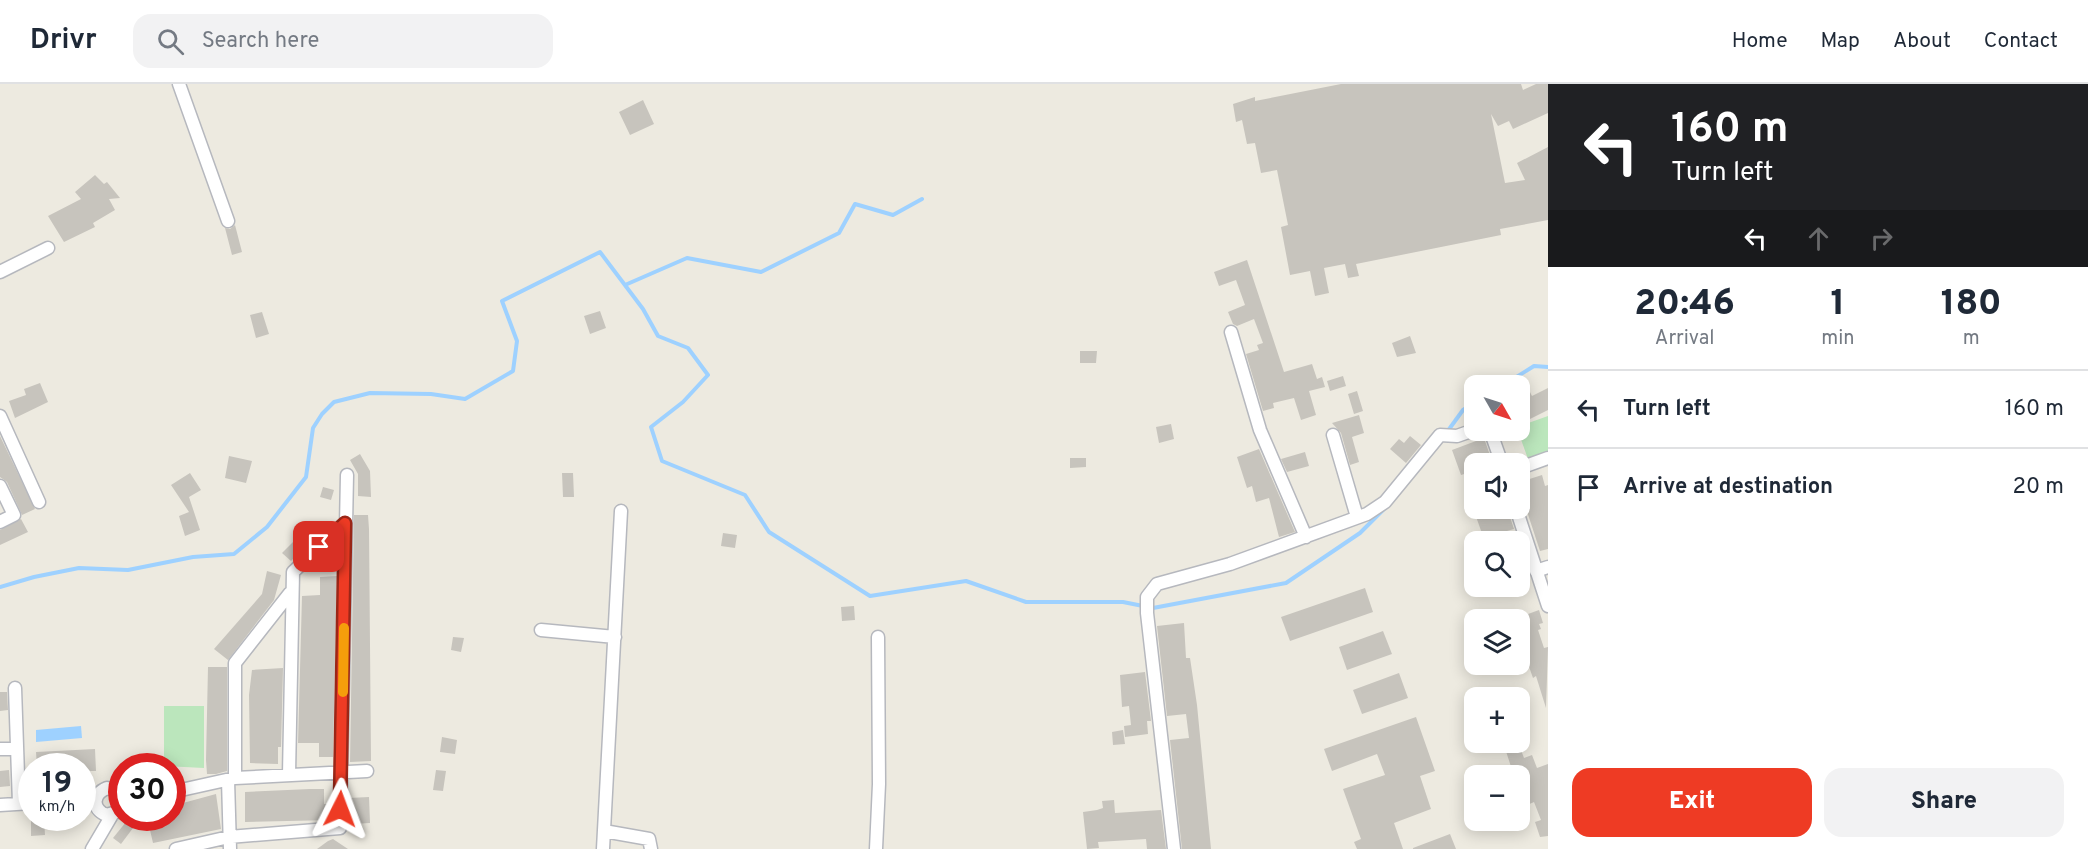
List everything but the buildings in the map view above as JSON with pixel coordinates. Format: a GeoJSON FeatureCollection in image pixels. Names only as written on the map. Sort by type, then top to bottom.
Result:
{"type":"FeatureCollection","features":[{"type":"Feature","properties":{"kind":"street"},"geometry":{"type":"LineString","coordinates":[[179,84],[228,221]]}},
{"type":"Feature","properties":{"kind":"street"},"geometry":{"type":"LineString","coordinates":[[0,272],[48,248]]}},
{"type":"Feature","properties":{"kind":"street"},"geometry":{"type":"LineString","coordinates":[[1231,332],[1260,430],[1306,537]]}},
{"type":"Feature","properties":{"kind":"street"},"geometry":{"type":"LineString","coordinates":[[0,416],[39,502]]}},
{"type":"Feature","properties":{"kind":"street"},"geometry":{"type":"LineString","coordinates":[[1174,849],[1147,597],[1157,584],[1230,564],[1306,537],[1377,508],[1385,502],[1443,435],[1457,436],[1464,434]]}},
{"type":"Feature","properties":{"kind":"street"},"geometry":{"type":"LineString","coordinates":[[1333,435],[1357,517]]}},
{"type":"Feature","properties":{"kind":"street"},"geometry":{"type":"LineString","coordinates":[[1530,464],[1548,458]]}},
{"type":"Feature","properties":{"kind":"street"},"geometry":{"type":"LineString","coordinates":[[176,849],[340,828],[347,475]]}},
{"type":"Feature","properties":{"kind":"street"},"geometry":{"type":"LineString","coordinates":[[0,486],[14,515],[0,522]]}},
{"type":"Feature","properties":{"kind":"street"},"geometry":{"type":"LineString","coordinates":[[603,849],[621,511]]}},
{"type":"Feature","properties":{"kind":"street"},"geometry":{"type":"LineString","coordinates":[[1519,519],[1548,606]]}},
{"type":"Feature","properties":{"kind":"street"},"geometry":{"type":"LineString","coordinates":[[289,774],[290,593],[293,572],[345,523]]}},
{"type":"Feature","properties":{"kind":"street"},"geometry":{"type":"LineString","coordinates":[[1536,571],[1548,567]]}},
{"type":"Feature","properties":{"kind":"street"},"geometry":{"type":"LineString","coordinates":[[230,843],[235,663],[290,593]]}},
{"type":"Feature","properties":{"kind":"street"},"geometry":{"type":"LineString","coordinates":[[541,630],[615,637]]}},
{"type":"Feature","properties":{"kind":"street"},"geometry":{"type":"LineString","coordinates":[[876,849],[879,784],[878,637]]}},
{"type":"Feature","properties":{"kind":"street"},"geometry":{"type":"LineString","coordinates":[[15,688],[18,761]]}},
{"type":"Feature","properties":{"kind":"street"},"geometry":{"type":"LineString","coordinates":[[0,749],[16,749]]}},
{"type":"Feature","properties":{"kind":"street"},"geometry":{"type":"LineString","coordinates":[[186,789],[232,779],[367,771]]}},
{"type":"Feature","properties":{"kind":"street"},"geometry":{"type":"LineString","coordinates":[[0,805],[18,804]]}},
{"type":"Feature","properties":{"kind":"street"},"geometry":{"type":"LineString","coordinates":[[92,849],[108,824]]}},
{"type":"Feature","properties":{"kind":"street"},"geometry":{"type":"LineString","coordinates":[[604,831],[649,839],[651,849]]}},
{"type":"Feature","properties":{"kind":"green space"},"geometry":{"type":"Polygon","coordinates":[[[1548,416],[1548,451],[1530,458],[1530,453],[1526,453],[1522,441],[1530,441],[1530,422],[1548,416]]]}},
{"type":"Feature","properties":{"kind":"green space"},"geometry":{"type":"Polygon","coordinates":[[[164,706],[204,706],[204,768],[186,767],[186,753],[164,753],[164,706]]]}},
{"type":"Feature","properties":{"kind":"water"},"geometry":{"type":"Polygon","coordinates":[[[81,726],[82,738],[36,742],[36,730],[81,726]]]}},
{"type":"Feature","properties":{"kind":"waterway"},"geometry":{"type":"LineString","coordinates":[[625,285],[687,258],[761,272],[839,233],[855,204],[893,215],[922,199]]}},
{"type":"Feature","properties":{"kind":"waterway"},"geometry":{"type":"LineString","coordinates":[[0,587],[79,568],[128,570],[193,557],[234,554],[267,527],[306,477],[313,428],[334,402],[370,393],[431,394],[465,399],[513,371],[517,341],[502,301],[600,252],[643,309],[658,336],[688,348],[708,375],[683,402],[651,427],[662,461],[745,495],[769,532],[870,596],[966,581],[1026,602],[1123,602],[1153,608],[1286,583],[1360,533],[1385,508]]}},
{"type":"Feature","properties":{"kind":"waterway"},"geometry":{"type":"LineString","coordinates":[[1520,375],[1534,366],[1548,367]]}},
{"type":"Feature","properties":{"kind":"waterway"},"geometry":{"type":"LineString","coordinates":[[1447,432],[1464,409]]}},
{"type":"Feature","properties":{"kind":"slow traffic"},"geometry":{"type":"LineString","coordinates":[[343,692],[344,628]]}},
{"type":"Feature","properties":{"kind":"route"},"geometry":{"type":"LineString","coordinates":[[319,547],[345,523],[340,809]]}}]}
